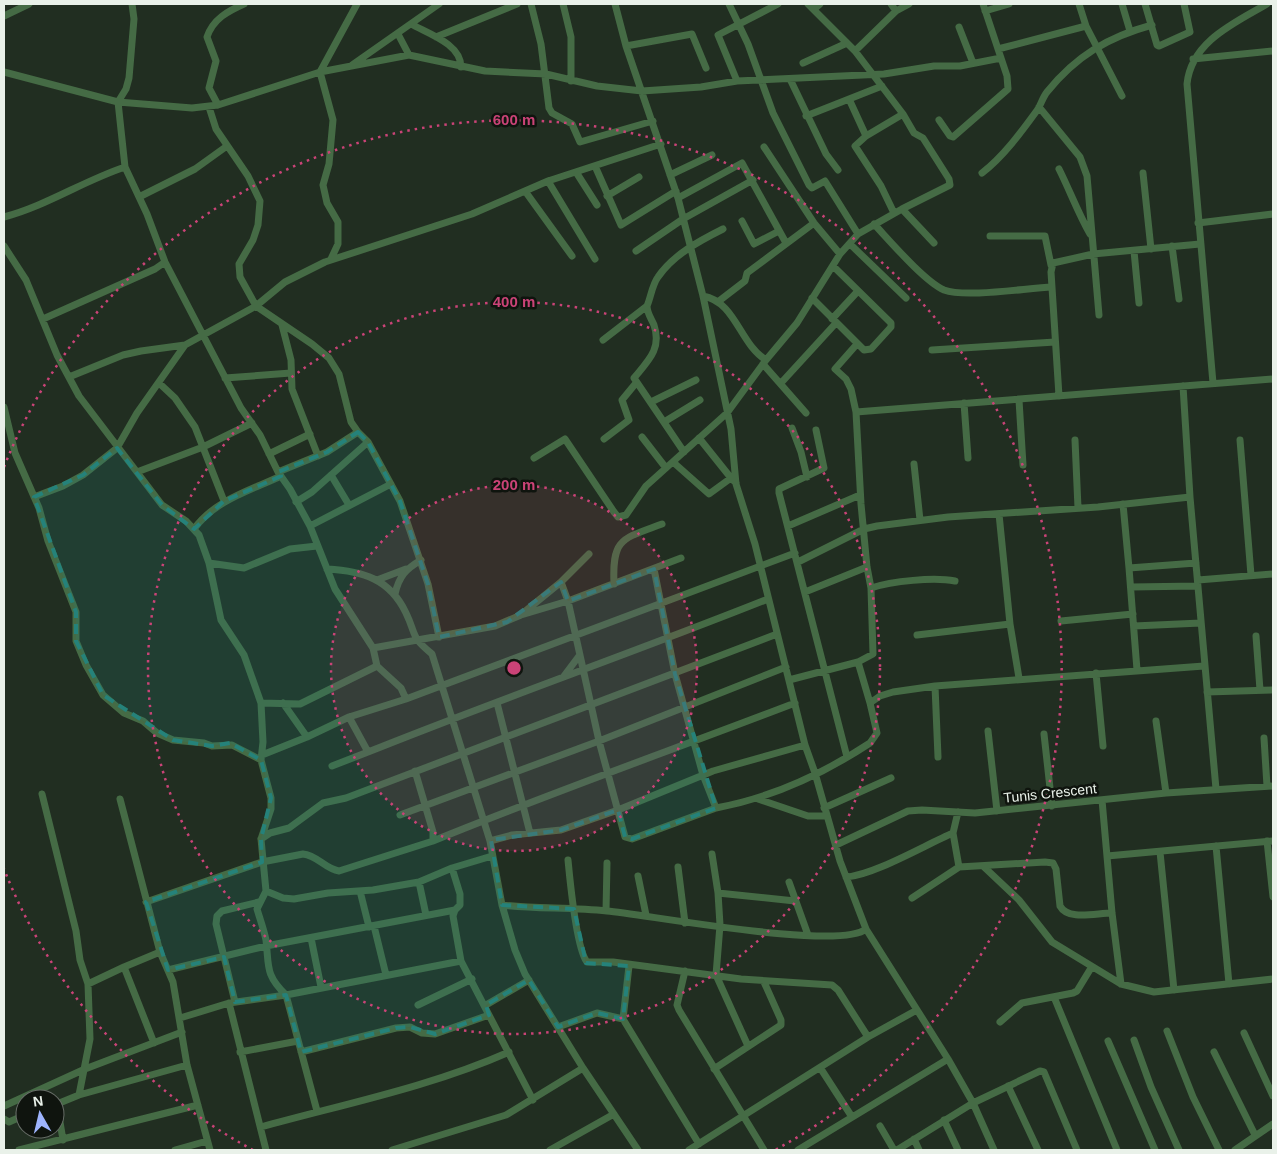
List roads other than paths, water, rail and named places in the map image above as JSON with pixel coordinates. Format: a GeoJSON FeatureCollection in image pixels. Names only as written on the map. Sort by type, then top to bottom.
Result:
{"type":"FeatureCollection","features":[{"type":"Feature","properties":{"kind":"street"},"geometry":{"type":"LineString","coordinates":[[4,16],[29,4]]}},
{"type":"Feature","properties":{"kind":"street"},"geometry":{"type":"LineString","coordinates":[[132,4],[134,19],[129,78],[126,89],[118,102],[125,167],[165,262],[225,378],[310,526],[335,589],[372,648],[377,666],[401,688],[406,699]]}},
{"type":"Feature","properties":{"kind":"street"},"geometry":{"type":"LineString","coordinates":[[218,106],[208,88],[216,61],[207,37],[213,24],[226,12],[244,4]]}},
{"type":"Feature","properties":{"kind":"street"},"geometry":{"type":"LineString","coordinates":[[332,259],[338,244],[338,222],[327,204],[323,185],[329,164],[333,120],[320,72],[357,4]]}},
{"type":"Feature","properties":{"kind":"street"},"geometry":{"type":"LineString","coordinates":[[351,65],[439,4]]}},
{"type":"Feature","properties":{"kind":"street"},"geometry":{"type":"LineString","coordinates":[[436,37],[518,4]]}},
{"type":"Feature","properties":{"kind":"street"},"geometry":{"type":"LineString","coordinates":[[531,4],[536,19],[546,74],[548,108],[572,124],[580,142],[653,121]]}},
{"type":"Feature","properties":{"kind":"street"},"geometry":{"type":"LineString","coordinates":[[564,4],[571,36],[571,81]]}},
{"type":"Feature","properties":{"kind":"street"},"geometry":{"type":"LineString","coordinates":[[615,4],[626,46],[677,195],[703,296],[731,430],[734,481],[760,566],[796,703],[804,745],[815,773],[825,812],[847,879],[866,929],[915,1010],[948,1059],[973,1103],[994,1150]]}},
{"type":"Feature","properties":{"kind":"street"},"geometry":{"type":"LineString","coordinates":[[729,4],[740,25],[773,113],[811,188],[825,181],[858,234]]}},
{"type":"Feature","properties":{"kind":"street"},"geometry":{"type":"LineString","coordinates":[[737,81],[718,35],[778,4]]}},
{"type":"Feature","properties":{"kind":"street"},"geometry":{"type":"LineString","coordinates":[[811,6],[820,4]]}},
{"type":"Feature","properties":{"kind":"street"},"geometry":{"type":"LineString","coordinates":[[891,4],[896,11]]}},
{"type":"Feature","properties":{"kind":"street"},"geometry":{"type":"LineString","coordinates":[[855,51],[896,11],[909,4]]}},
{"type":"Feature","properties":{"kind":"street"},"geometry":{"type":"LineString","coordinates":[[939,120],[950,136],[953,137],[1008,89],[998,49],[984,7],[1009,4]]}},
{"type":"Feature","properties":{"kind":"street"},"geometry":{"type":"LineString","coordinates":[[1079,4],[1086,26],[1122,96]]}},
{"type":"Feature","properties":{"kind":"street"},"geometry":{"type":"LineString","coordinates":[[1122,4],[1130,31]]}},
{"type":"Feature","properties":{"kind":"street"},"geometry":{"type":"LineString","coordinates":[[1145,4],[1158,46],[1189,33],[1189,19],[1184,4]]}},
{"type":"Feature","properties":{"kind":"street"},"geometry":{"type":"LineString","coordinates":[[1213,383],[1198,223],[1187,84],[1188,71],[1193,59],[1221,31],[1267,4]]}},
{"type":"Feature","properties":{"kind":"street"},"geometry":{"type":"LineString","coordinates":[[534,458],[565,439],[618,517],[626,515],[646,486],[727,413],[764,362],[797,323],[840,254],[858,234],[894,213],[950,186],[950,182],[924,138],[914,133],[904,114],[855,51],[811,6]]}},
{"type":"Feature","properties":{"kind":"street"},"geometry":{"type":"LineString","coordinates":[[411,24],[457,51],[461,60],[461,67]]}},
{"type":"Feature","properties":{"kind":"street"},"geometry":{"type":"LineString","coordinates":[[982,173],[1007,148],[1039,107],[1046,93],[1072,65],[1097,46],[1130,31],[1152,25]]}},
{"type":"Feature","properties":{"kind":"street"},"geometry":{"type":"LineString","coordinates":[[998,49],[1086,26]]}},
{"type":"Feature","properties":{"kind":"street"},"geometry":{"type":"LineString","coordinates":[[959,28],[973,63]]}},
{"type":"Feature","properties":{"kind":"street"},"geometry":{"type":"LineString","coordinates":[[398,34],[409,55]]}},
{"type":"Feature","properties":{"kind":"street"},"geometry":{"type":"LineString","coordinates":[[626,46],[692,34],[706,68]]}},
{"type":"Feature","properties":{"kind":"street"},"geometry":{"type":"LineString","coordinates":[[803,63],[847,43]]}},
{"type":"Feature","properties":{"kind":"street"},"geometry":{"type":"LineString","coordinates":[[1193,59],[1273,51]]}},
{"type":"Feature","properties":{"kind":"street"},"geometry":{"type":"LineString","coordinates":[[4,72],[118,102],[166,107],[209,107],[218,106],[320,72],[409,55],[485,71],[546,74],[571,81],[642,91],[701,87],[737,81],[874,75],[1000,58]]}},
{"type":"Feature","properties":{"kind":"street"},"geometry":{"type":"LineString","coordinates":[[790,79],[806,116],[826,154],[838,170]]}},
{"type":"Feature","properties":{"kind":"street"},"geometry":{"type":"LineString","coordinates":[[806,116],[882,86]]}},
{"type":"Feature","properties":{"kind":"street"},"geometry":{"type":"LineString","coordinates":[[849,99],[866,136]]}},
{"type":"Feature","properties":{"kind":"street"},"geometry":{"type":"LineString","coordinates":[[209,107],[216,129],[248,176],[260,201],[258,225],[253,240],[239,264],[238,271],[256,306],[282,325],[299,334],[329,358],[339,374],[351,422],[368,442],[391,484],[421,560],[432,597],[439,637]]}},
{"type":"Feature","properties":{"kind":"street"},"geometry":{"type":"LineString","coordinates":[[1039,107],[1080,157],[1087,176],[1099,315]]}},
{"type":"Feature","properties":{"kind":"street"},"geometry":{"type":"LineString","coordinates":[[894,213],[881,186],[856,146],[866,136],[904,114]]}},
{"type":"Feature","properties":{"kind":"street"},"geometry":{"type":"LineString","coordinates":[[69,377],[141,350],[185,345],[256,306],[285,282],[332,259],[472,214],[548,181],[661,144]]}},
{"type":"Feature","properties":{"kind":"street"},"geometry":{"type":"LineString","coordinates":[[139,197],[195,169],[227,146]]}},
{"type":"Feature","properties":{"kind":"street"},"geometry":{"type":"LineString","coordinates":[[764,148],[814,223],[840,254]]}},
{"type":"Feature","properties":{"kind":"street"},"geometry":{"type":"LineString","coordinates":[[670,175],[712,155]]}},
{"type":"Feature","properties":{"kind":"street"},"geometry":{"type":"LineString","coordinates":[[595,166],[621,225],[742,163],[786,243]]}},
{"type":"Feature","properties":{"kind":"street"},"geometry":{"type":"LineString","coordinates":[[4,217],[30,208],[93,178],[125,167]]}},
{"type":"Feature","properties":{"kind":"street"},"geometry":{"type":"LineString","coordinates":[[1059,169],[1073,196],[1079,215],[1092,236]]}},
{"type":"Feature","properties":{"kind":"street"},"geometry":{"type":"LineString","coordinates":[[576,172],[597,205]]}},
{"type":"Feature","properties":{"kind":"street"},"geometry":{"type":"LineString","coordinates":[[1143,172],[1150,249]]}},
{"type":"Feature","properties":{"kind":"street"},"geometry":{"type":"LineString","coordinates":[[607,196],[639,177]]}},
{"type":"Feature","properties":{"kind":"street"},"geometry":{"type":"LineString","coordinates":[[636,251],[683,220],[753,180]]}},
{"type":"Feature","properties":{"kind":"street"},"geometry":{"type":"LineString","coordinates":[[548,181],[595,259]]}},
{"type":"Feature","properties":{"kind":"street"},"geometry":{"type":"LineString","coordinates":[[525,191],[572,256]]}},
{"type":"Feature","properties":{"kind":"street"},"geometry":{"type":"LineString","coordinates":[[902,209],[934,243]]}},
{"type":"Feature","properties":{"kind":"street"},"geometry":{"type":"LineString","coordinates":[[1198,223],[1273,214]]}},
{"type":"Feature","properties":{"kind":"street"},"geometry":{"type":"LineString","coordinates":[[742,221],[754,244],[779,231]]}},
{"type":"Feature","properties":{"kind":"street"},"geometry":{"type":"LineString","coordinates":[[719,301],[745,281],[747,273],[814,223]]}},
{"type":"Feature","properties":{"kind":"street"},"geometry":{"type":"LineString","coordinates":[[874,224],[922,272],[945,290],[982,292],[1052,287]]}},
{"type":"Feature","properties":{"kind":"street"},"geometry":{"type":"LineString","coordinates":[[603,340],[647,306],[656,278],[666,266],[690,246],[723,229]]}},
{"type":"Feature","properties":{"kind":"street"},"geometry":{"type":"LineString","coordinates":[[990,236],[1045,236],[1051,265],[1059,396]]}},
{"type":"Feature","properties":{"kind":"street"},"geometry":{"type":"LineString","coordinates":[[850,244],[906,298]]}},
{"type":"Feature","properties":{"kind":"street"},"geometry":{"type":"LineString","coordinates":[[1051,265],[1093,254],[1200,244]]}},
{"type":"Feature","properties":{"kind":"street"},"geometry":{"type":"LineString","coordinates":[[4,246],[26,280],[79,396],[162,505],[186,521],[198,534],[209,563],[221,620],[244,655],[261,703],[262,757],[271,798],[270,809],[261,839],[266,891],[257,909],[266,946],[268,972],[274,983],[286,994],[317,1111]]}},
{"type":"Feature","properties":{"kind":"street"},"geometry":{"type":"LineString","coordinates":[[1172,246],[1179,299]]}},
{"type":"Feature","properties":{"kind":"street"},"geometry":{"type":"LineString","coordinates":[[1134,251],[1139,303]]}},
{"type":"Feature","properties":{"kind":"street"},"geometry":{"type":"LineString","coordinates":[[43,319],[155,269],[165,262]]}},
{"type":"Feature","properties":{"kind":"street"},"geometry":{"type":"LineString","coordinates":[[812,298],[857,344],[867,351],[891,327],[891,323],[833,266]]}},
{"type":"Feature","properties":{"kind":"street"},"geometry":{"type":"LineString","coordinates":[[781,383],[858,291]]}},
{"type":"Feature","properties":{"kind":"street"},"geometry":{"type":"LineString","coordinates":[[703,296],[719,301],[750,344],[806,413]]}},
{"type":"Feature","properties":{"kind":"street"},"geometry":{"type":"LineString","coordinates":[[647,306],[657,342],[650,362],[634,378],[684,452]]}},
{"type":"Feature","properties":{"kind":"street"},"geometry":{"type":"LineString","coordinates":[[282,325],[291,360],[294,394],[318,456]]}},
{"type":"Feature","properties":{"kind":"street"},"geometry":{"type":"LineString","coordinates":[[932,350],[1055,342]]}},
{"type":"Feature","properties":{"kind":"street"},"geometry":{"type":"LineString","coordinates":[[789,680],[858,662],[873,654],[871,588],[867,568],[860,495],[856,412],[851,389],[846,379],[835,368],[857,344]]}},
{"type":"Feature","properties":{"kind":"street"},"geometry":{"type":"LineString","coordinates":[[34,497],[63,486],[84,475],[117,448],[136,413],[185,345]]}},
{"type":"Feature","properties":{"kind":"street"},"geometry":{"type":"LineString","coordinates":[[225,378],[292,373]]}},
{"type":"Feature","properties":{"kind":"street"},"geometry":{"type":"LineString","coordinates":[[856,412],[1273,379]]}},
{"type":"Feature","properties":{"kind":"street"},"geometry":{"type":"LineString","coordinates":[[651,402],[696,380]]}},
{"type":"Feature","properties":{"kind":"street"},"geometry":{"type":"LineString","coordinates":[[159,383],[185,410],[203,447],[224,501]]}},
{"type":"Feature","properties":{"kind":"street"},"geometry":{"type":"LineString","coordinates":[[604,439],[629,420],[622,400],[636,383]]}},
{"type":"Feature","properties":{"kind":"street"},"geometry":{"type":"LineString","coordinates":[[1183,386],[1190,497],[1216,789]]}},
{"type":"Feature","properties":{"kind":"street"},"geometry":{"type":"LineString","coordinates":[[664,422],[700,400]]}},
{"type":"Feature","properties":{"kind":"street"},"geometry":{"type":"LineString","coordinates":[[1019,400],[1023,465]]}},
{"type":"Feature","properties":{"kind":"street"},"geometry":{"type":"LineString","coordinates":[[964,403],[968,458]]}},
{"type":"Feature","properties":{"kind":"street"},"geometry":{"type":"LineString","coordinates":[[4,407],[15,453],[40,508],[48,541],[62,581],[76,612],[76,641],[86,665],[103,695],[124,712],[143,721],[157,733],[173,740],[204,743],[212,746],[232,745],[262,757],[349,717],[442,687],[796,553]]}},
{"type":"Feature","properties":{"kind":"street"},"geometry":{"type":"LineString","coordinates":[[137,472],[203,447],[252,423]]}},
{"type":"Feature","properties":{"kind":"street"},"geometry":{"type":"LineString","coordinates":[[792,428],[801,452],[807,477]]}},
{"type":"Feature","properties":{"kind":"street"},"geometry":{"type":"LineString","coordinates":[[816,430],[824,468],[779,489],[846,757]]}},
{"type":"Feature","properties":{"kind":"street"},"geometry":{"type":"LineString","coordinates":[[194,529],[206,514],[224,501],[318,456],[358,432]]}},
{"type":"Feature","properties":{"kind":"street"},"geometry":{"type":"LineString","coordinates":[[270,454],[310,434]]}},
{"type":"Feature","properties":{"kind":"street"},"geometry":{"type":"LineString","coordinates":[[642,437],[666,468]]}},
{"type":"Feature","properties":{"kind":"street"},"geometry":{"type":"LineString","coordinates":[[699,438],[734,481]]}},
{"type":"Feature","properties":{"kind":"street"},"geometry":{"type":"LineString","coordinates":[[1075,440],[1078,508]]}},
{"type":"Feature","properties":{"kind":"street"},"geometry":{"type":"LineString","coordinates":[[1240,440],[1251,575]]}},
{"type":"Feature","properties":{"kind":"street"},"geometry":{"type":"LineString","coordinates":[[296,502],[312,492],[368,442]]}},
{"type":"Feature","properties":{"kind":"street"},"geometry":{"type":"LineString","coordinates":[[673,462],[709,494],[734,481]]}},
{"type":"Feature","properties":{"kind":"street"},"geometry":{"type":"LineString","coordinates":[[914,464],[920,520]]}},
{"type":"Feature","properties":{"kind":"street"},"geometry":{"type":"LineString","coordinates":[[331,475],[349,505]]}},
{"type":"Feature","properties":{"kind":"street"},"geometry":{"type":"LineString","coordinates":[[310,526],[391,484]]}},
{"type":"Feature","properties":{"kind":"street"},"geometry":{"type":"LineString","coordinates":[[788,526],[860,495]]}},
{"type":"Feature","properties":{"kind":"street"},"geometry":{"type":"LineString","coordinates":[[798,562],[864,529],[920,520],[1190,497]]}},
{"type":"Feature","properties":{"kind":"street"},"geometry":{"type":"LineString","coordinates":[[1123,504],[1137,670]]}},
{"type":"Feature","properties":{"kind":"street"},"geometry":{"type":"LineString","coordinates":[[999,514],[1010,624],[1019,678]]}},
{"type":"Feature","properties":{"kind":"street"},"geometry":{"type":"LineString","coordinates":[[614,584],[613,559],[617,548],[625,540],[662,524]]}},
{"type":"Feature","properties":{"kind":"street"},"geometry":{"type":"LineString","coordinates":[[209,563],[244,568],[290,549],[317,546]]}},
{"type":"Feature","properties":{"kind":"street"},"geometry":{"type":"LineString","coordinates":[[520,615],[561,582],[589,554]]}},
{"type":"Feature","properties":{"kind":"street"},"geometry":{"type":"LineString","coordinates":[[372,648],[495,626],[520,615],[568,601],[681,558]]}},
{"type":"Feature","properties":{"kind":"street"},"geometry":{"type":"LineString","coordinates":[[377,580],[406,569],[421,560]]}},
{"type":"Feature","properties":{"kind":"street"},"geometry":{"type":"LineString","coordinates":[[1129,568],[1196,563]]}},
{"type":"Feature","properties":{"kind":"street"},"geometry":{"type":"LineString","coordinates":[[654,568],[675,674],[703,775],[716,808]]}},
{"type":"Feature","properties":{"kind":"street"},"geometry":{"type":"LineString","coordinates":[[805,592],[867,568]]}},
{"type":"Feature","properties":{"kind":"street"},"geometry":{"type":"LineString","coordinates":[[328,569],[344,570],[377,580],[395,594],[407,614],[415,641],[432,654],[491,844],[502,905],[515,950],[529,980],[583,1068],[638,1150]]}},
{"type":"Feature","properties":{"kind":"street"},"geometry":{"type":"LineString","coordinates":[[395,594],[400,577],[406,569]]}},
{"type":"Feature","properties":{"kind":"street"},"geometry":{"type":"LineString","coordinates":[[1130,587],[1198,583],[1251,575],[1273,574]]}},
{"type":"Feature","properties":{"kind":"street"},"geometry":{"type":"LineString","coordinates":[[871,588],[945,579],[955,581]]}},
{"type":"Feature","properties":{"kind":"street"},"geometry":{"type":"LineString","coordinates":[[561,582],[568,601],[590,705],[625,837],[632,839],[716,808],[758,799],[779,792],[870,743],[877,733],[858,662]]}},
{"type":"Feature","properties":{"kind":"street"},"geometry":{"type":"LineString","coordinates":[[332,766],[564,676],[668,639],[768,599]]}},
{"type":"Feature","properties":{"kind":"street"},"geometry":{"type":"LineString","coordinates":[[1061,621],[1133,614]]}},
{"type":"Feature","properties":{"kind":"street"},"geometry":{"type":"LineString","coordinates":[[1134,626],[1201,623]]}},
{"type":"Feature","properties":{"kind":"street"},"geometry":{"type":"LineString","coordinates":[[917,635],[1010,624]]}},
{"type":"Feature","properties":{"kind":"street"},"geometry":{"type":"LineString","coordinates":[[261,839],[270,833],[289,828],[323,803],[346,798],[777,634]]}},
{"type":"Feature","properties":{"kind":"street"},"geometry":{"type":"LineString","coordinates":[[1256,636],[1260,690]]}},
{"type":"Feature","properties":{"kind":"street"},"geometry":{"type":"LineString","coordinates":[[564,676],[579,656]]}},
{"type":"Feature","properties":{"kind":"street"},"geometry":{"type":"LineString","coordinates":[[261,703],[300,704],[377,666]]}},
{"type":"Feature","properties":{"kind":"street"},"geometry":{"type":"LineString","coordinates":[[870,702],[880,696],[893,692],[935,686],[976,684],[1019,678],[1204,666]]}},
{"type":"Feature","properties":{"kind":"street"},"geometry":{"type":"LineString","coordinates":[[400,815],[426,807],[473,786],[599,741],[786,667]]}},
{"type":"Feature","properties":{"kind":"street"},"geometry":{"type":"LineString","coordinates":[[1096,673],[1103,746]]}},
{"type":"Feature","properties":{"kind":"street"},"geometry":{"type":"LineString","coordinates":[[935,686],[938,757]]}},
{"type":"Feature","properties":{"kind":"street"},"geometry":{"type":"LineString","coordinates":[[1207,692],[1273,690]]}},
{"type":"Feature","properties":{"kind":"street"},"geometry":{"type":"LineString","coordinates":[[283,703],[308,737]]}},
{"type":"Feature","properties":{"kind":"street"},"geometry":{"type":"LineString","coordinates":[[496,703],[530,833]]}},
{"type":"Feature","properties":{"kind":"street"},"geometry":{"type":"LineString","coordinates":[[146,902],[262,862],[310,854],[330,870],[340,871],[433,842],[522,805],[608,775],[796,703]]}},
{"type":"Feature","properties":{"kind":"street"},"geometry":{"type":"LineString","coordinates":[[349,717],[368,752]]}},
{"type":"Feature","properties":{"kind":"street"},"geometry":{"type":"LineString","coordinates":[[1156,721],[1166,793]]}},
{"type":"Feature","properties":{"kind":"street"},"geometry":{"type":"LineString","coordinates":[[988,731],[997,811]]}},
{"type":"Feature","properties":{"kind":"street"},"geometry":{"type":"LineString","coordinates":[[1044,734],[1052,806]]}},
{"type":"Feature","properties":{"kind":"street"},"geometry":{"type":"LineString","coordinates":[[1264,738],[1270,786]]}},
{"type":"Feature","properties":{"kind":"street"},"geometry":{"type":"LineString","coordinates":[[491,844],[530,833],[561,830],[618,810],[703,775],[804,745]]}},
{"type":"Feature","properties":{"kind":"street"},"geometry":{"type":"LineString","coordinates":[[416,771],[433,842]]}},
{"type":"Feature","properties":{"kind":"street"},"geometry":{"type":"LineString","coordinates":[[758,799],[808,816],[825,812],[891,778]]}},
{"type":"Feature","properties":{"kind":"street","name":"Tunis Crescent"},"geometry":{"type":"LineString","coordinates":[[836,845],[908,811],[997,811],[1166,793],[1270,786]]}},
{"type":"Feature","properties":{"kind":"street"},"geometry":{"type":"LineString","coordinates":[[42,794],[56,845],[65,895],[76,931],[80,960],[88,984],[90,1039],[79,1095]]}},
{"type":"Feature","properties":{"kind":"street"},"geometry":{"type":"LineString","coordinates":[[120,800],[160,952],[173,982],[187,1065],[210,1150]]}},
{"type":"Feature","properties":{"kind":"street"},"geometry":{"type":"LineString","coordinates":[[1102,800],[1112,913],[1121,984]]}},
{"type":"Feature","properties":{"kind":"street"},"geometry":{"type":"LineString","coordinates":[[958,812],[953,833],[960,867]]}},
{"type":"Feature","properties":{"kind":"street"},"geometry":{"type":"LineString","coordinates":[[847,879],[874,869],[953,833]]}},
{"type":"Feature","properties":{"kind":"street"},"geometry":{"type":"LineString","coordinates":[[1108,856],[1270,841],[1273,897]]}},
{"type":"Feature","properties":{"kind":"street"},"geometry":{"type":"LineString","coordinates":[[1216,846],[1229,984]]}},
{"type":"Feature","properties":{"kind":"street"},"geometry":{"type":"LineString","coordinates":[[1160,852],[1174,990]]}},
{"type":"Feature","properties":{"kind":"street"},"geometry":{"type":"LineString","coordinates":[[712,854],[718,893],[720,925],[716,976],[748,1046]]}},
{"type":"Feature","properties":{"kind":"street"},"geometry":{"type":"LineString","coordinates":[[266,891],[283,898],[294,899],[419,882],[452,868],[492,856]]}},
{"type":"Feature","properties":{"kind":"street"},"geometry":{"type":"LineString","coordinates":[[568,860],[574,909],[585,960],[591,963],[613,962],[629,966],[685,971],[764,982],[832,985],[838,990],[868,1037]]}},
{"type":"Feature","properties":{"kind":"street"},"geometry":{"type":"LineString","coordinates":[[912,898],[960,867],[1045,862],[1053,863],[1056,870],[1062,910],[1069,914],[1112,913]]}},
{"type":"Feature","properties":{"kind":"street"},"geometry":{"type":"LineString","coordinates":[[606,911],[607,863]]}},
{"type":"Feature","properties":{"kind":"street"},"geometry":{"type":"LineString","coordinates":[[983,866],[1019,900],[1052,942],[1091,968],[1121,984],[1144,991],[1174,990],[1273,979]]}},
{"type":"Feature","properties":{"kind":"street"},"geometry":{"type":"LineString","coordinates":[[678,867],[685,923]]}},
{"type":"Feature","properties":{"kind":"street"},"geometry":{"type":"LineString","coordinates":[[452,868],[460,894],[460,904],[453,916],[461,961],[486,1005],[533,1100]]}},
{"type":"Feature","properties":{"kind":"street"},"geometry":{"type":"LineString","coordinates":[[638,876],[646,915]]}},
{"type":"Feature","properties":{"kind":"street"},"geometry":{"type":"LineString","coordinates":[[419,882],[426,915]]}},
{"type":"Feature","properties":{"kind":"street"},"geometry":{"type":"LineString","coordinates":[[789,882],[808,935]]}},
{"type":"Feature","properties":{"kind":"street"},"geometry":{"type":"LineString","coordinates":[[360,891],[386,975]]}},
{"type":"Feature","properties":{"kind":"street"},"geometry":{"type":"LineString","coordinates":[[718,893],[795,901]]}},
{"type":"Feature","properties":{"kind":"street"},"geometry":{"type":"LineString","coordinates":[[259,902],[222,912],[217,916],[216,924],[224,957],[240,1052],[266,1150]]}},
{"type":"Feature","properties":{"kind":"street"},"geometry":{"type":"LineString","coordinates":[[502,905],[646,915],[685,923],[720,925],[780,934],[843,935],[862,932],[866,929]]}},
{"type":"Feature","properties":{"kind":"street"},"geometry":{"type":"LineString","coordinates":[[168,970],[266,946],[372,927],[445,910],[455,910]]}},
{"type":"Feature","properties":{"kind":"street"},"geometry":{"type":"LineString","coordinates":[[311,938],[321,987]]}},
{"type":"Feature","properties":{"kind":"street"},"geometry":{"type":"LineString","coordinates":[[88,984],[160,952]]}},
{"type":"Feature","properties":{"kind":"street"},"geometry":{"type":"LineString","coordinates":[[180,1018],[232,1002],[286,994],[461,961]]}},
{"type":"Feature","properties":{"kind":"street"},"geometry":{"type":"LineString","coordinates":[[629,966],[623,1019],[699,1144]]}},
{"type":"Feature","properties":{"kind":"street"},"geometry":{"type":"LineString","coordinates":[[124,968],[154,1042]]}},
{"type":"Feature","properties":{"kind":"street"},"geometry":{"type":"LineString","coordinates":[[1000,1022],[1022,1004],[1077,991],[1091,968]]}},
{"type":"Feature","properties":{"kind":"street"},"geometry":{"type":"LineString","coordinates":[[685,971],[677,1005],[764,1150]]}},
{"type":"Feature","properties":{"kind":"street"},"geometry":{"type":"LineString","coordinates":[[418,1005],[472,979]]}},
{"type":"Feature","properties":{"kind":"street"},"geometry":{"type":"LineString","coordinates":[[486,1005],[529,980]]}},
{"type":"Feature","properties":{"kind":"street"},"geometry":{"type":"LineString","coordinates":[[714,1069],[781,1025],[781,1020],[764,982]]}},
{"type":"Feature","properties":{"kind":"street"},"geometry":{"type":"LineString","coordinates":[[1054,997],[1117,1150]]}},
{"type":"Feature","properties":{"kind":"street"},"geometry":{"type":"LineString","coordinates":[[689,1150],[868,1037],[915,1010]]}},
{"type":"Feature","properties":{"kind":"street"},"geometry":{"type":"LineString","coordinates":[[558,1027],[597,1012],[623,1019]]}},
{"type":"Feature","properties":{"kind":"street"},"geometry":{"type":"LineString","coordinates":[[301,1052],[396,1028],[410,1027],[422,1033],[435,1034],[490,1014]]}},
{"type":"Feature","properties":{"kind":"street"},"geometry":{"type":"LineString","coordinates":[[1167,1031],[1193,1097],[1219,1150]]}},
{"type":"Feature","properties":{"kind":"street"},"geometry":{"type":"LineString","coordinates":[[4,1106],[85,1069],[182,1032]]}},
{"type":"Feature","properties":{"kind":"street"},"geometry":{"type":"LineString","coordinates":[[1244,1033],[1273,1096]]}},
{"type":"Feature","properties":{"kind":"street"},"geometry":{"type":"LineString","coordinates":[[1134,1040],[1179,1150]]}},
{"type":"Feature","properties":{"kind":"street"},"geometry":{"type":"LineString","coordinates":[[240,1052],[298,1041]]}},
{"type":"Feature","properties":{"kind":"street"},"geometry":{"type":"LineString","coordinates":[[1108,1041],[1155,1150]]}},
{"type":"Feature","properties":{"kind":"street"},"geometry":{"type":"LineString","coordinates":[[261,1127],[317,1111],[344,1106],[472,1069],[509,1052]]}},
{"type":"Feature","properties":{"kind":"street"},"geometry":{"type":"LineString","coordinates":[[1214,1052],[1255,1135]]}},
{"type":"Feature","properties":{"kind":"street"},"geometry":{"type":"LineString","coordinates":[[798,1150],[948,1059]]}},
{"type":"Feature","properties":{"kind":"street"},"geometry":{"type":"LineString","coordinates":[[65,1100],[187,1065]]}},
{"type":"Feature","properties":{"kind":"street"},"geometry":{"type":"LineString","coordinates":[[392,1150],[412,1147],[506,1115],[583,1068]]}},
{"type":"Feature","properties":{"kind":"street"},"geometry":{"type":"LineString","coordinates":[[820,1068],[852,1117]]}},
{"type":"Feature","properties":{"kind":"street"},"geometry":{"type":"LineString","coordinates":[[880,1126],[895,1150],[973,1103],[1036,1072],[1044,1072],[1078,1150]]}},
{"type":"Feature","properties":{"kind":"street"},"geometry":{"type":"LineString","coordinates":[[1008,1086],[1038,1150]]}},
{"type":"Feature","properties":{"kind":"street"},"geometry":{"type":"LineString","coordinates":[[19,1150],[198,1105]]}},
{"type":"Feature","properties":{"kind":"street"},"geometry":{"type":"LineString","coordinates":[[550,1150],[614,1114]]}},
{"type":"Feature","properties":{"kind":"street"},"geometry":{"type":"LineString","coordinates":[[944,1120],[958,1150]]}},
{"type":"Feature","properties":{"kind":"street"},"geometry":{"type":"LineString","coordinates":[[1235,1150],[1273,1124]]}},
{"type":"Feature","properties":{"kind":"street"},"geometry":{"type":"LineString","coordinates":[[914,1139],[919,1150]]}},
{"type":"Feature","properties":{"kind":"street"},"geometry":{"type":"LineString","coordinates":[[174,1150],[207,1141]]}},
{"type":"Feature","properties":{"kind":"street"},"geometry":{"type":"LineString","coordinates":[[54,1142],[56,1150]]}}]}
